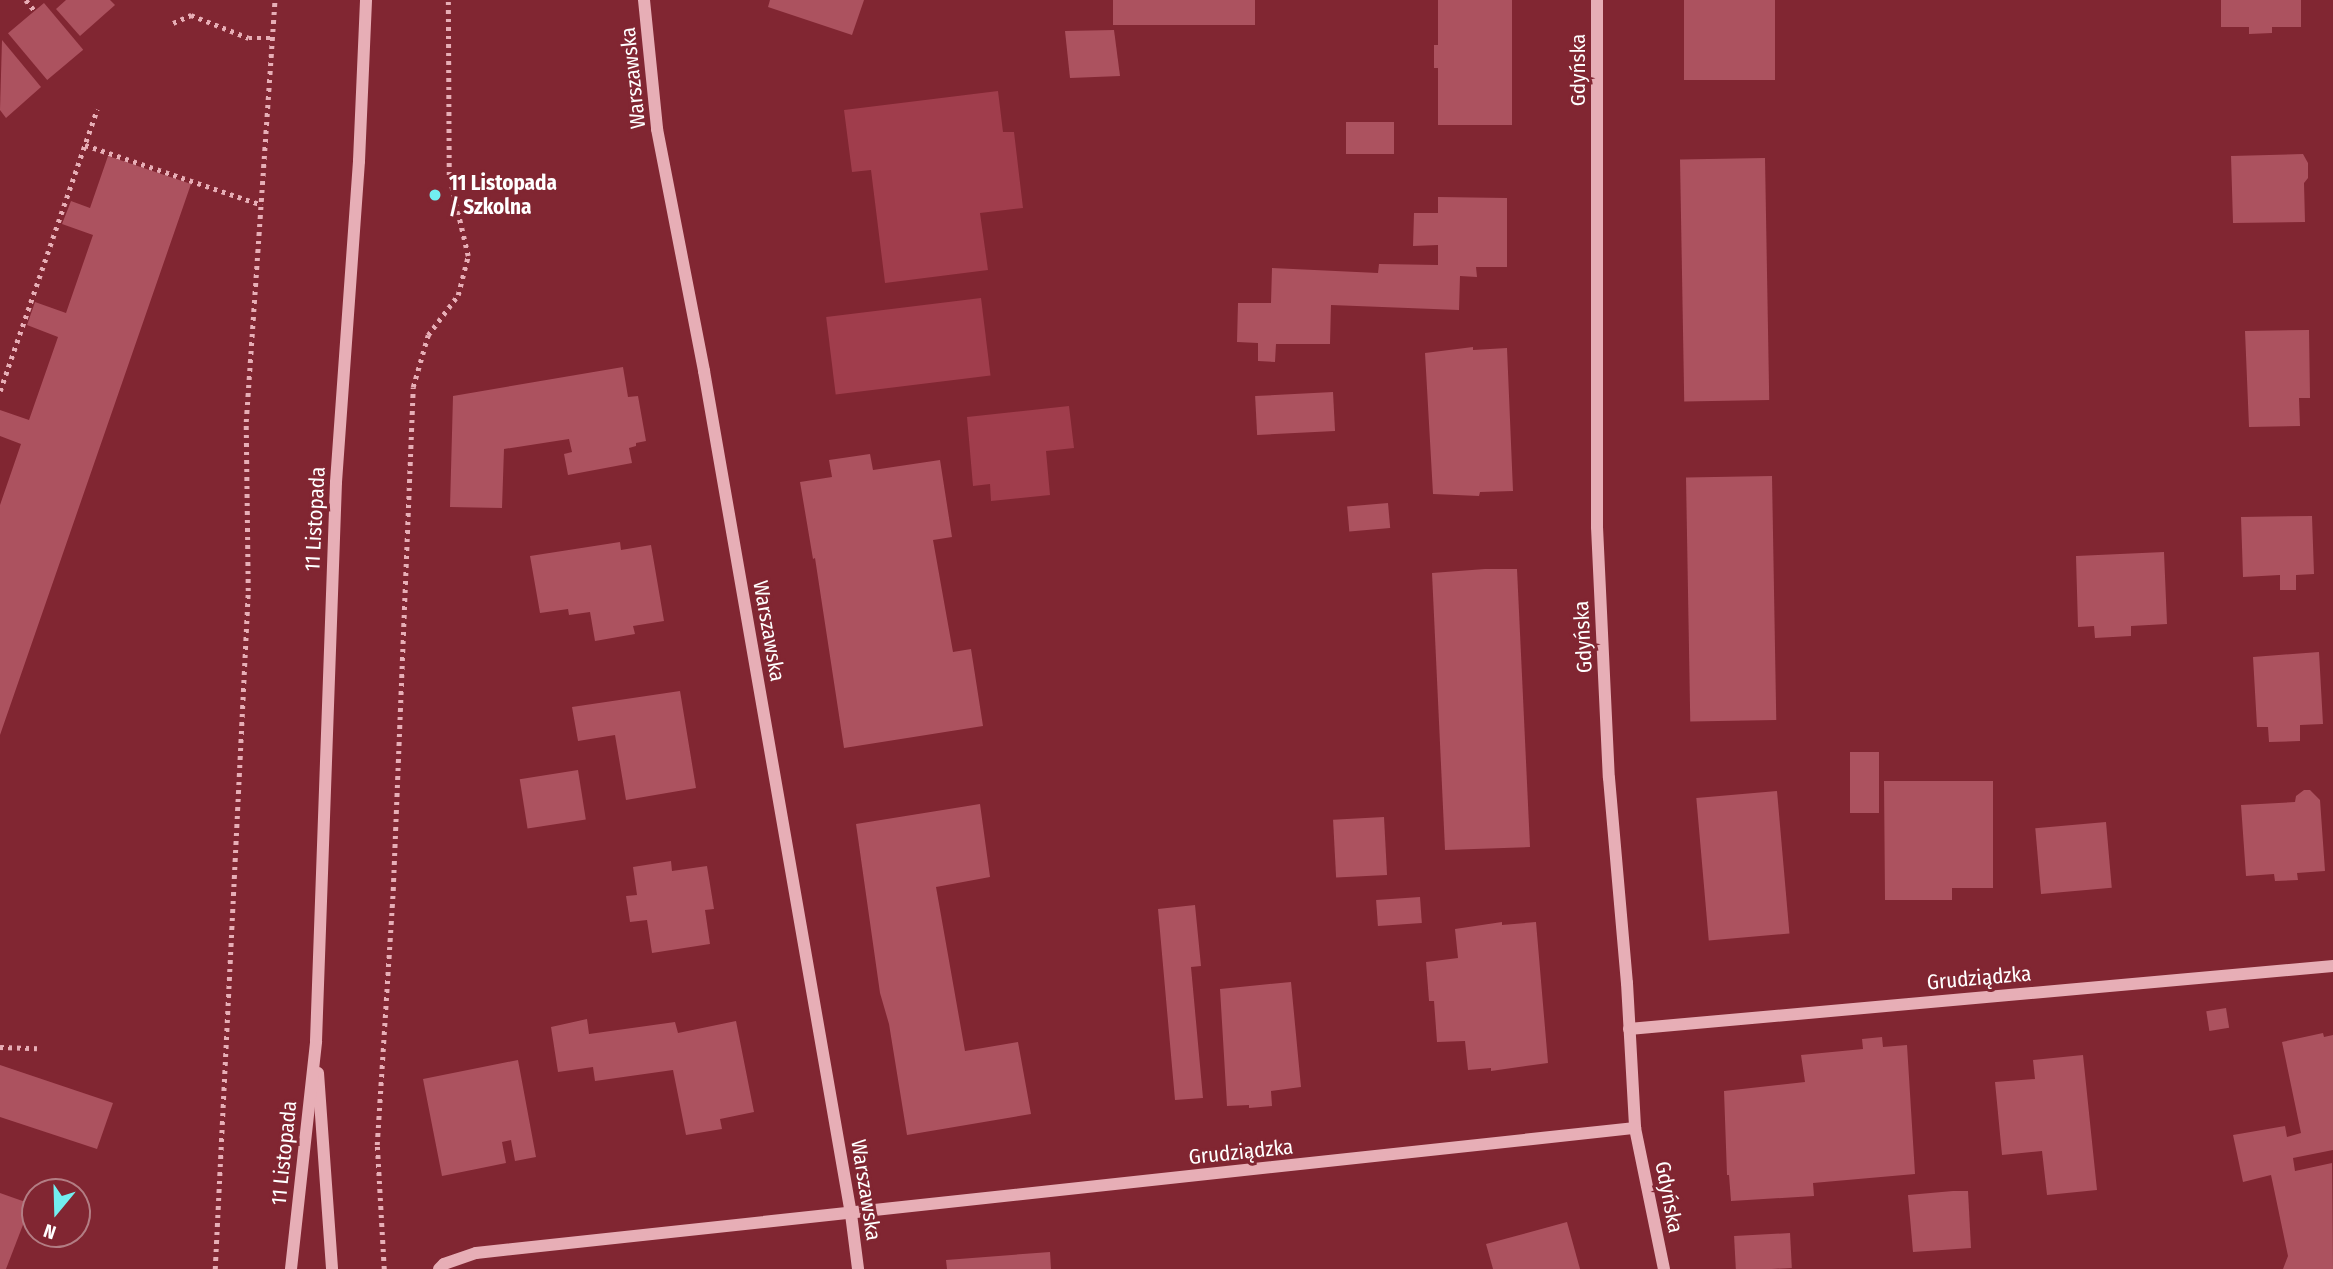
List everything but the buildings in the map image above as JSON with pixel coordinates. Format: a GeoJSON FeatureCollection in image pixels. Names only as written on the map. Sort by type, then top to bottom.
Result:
{"type":"FeatureCollection","features":[{"type":"Feature","properties":{"kind":"street","name":"11 Listopada"},"geometry":{"type":"LineString","coordinates":[[291,1269],[316,1041],[335,482],[359,161],[366,0]]}},
{"type":"Feature","properties":{"kind":"street","name":"Warszawska"},"geometry":{"type":"LineString","coordinates":[[644,0],[657,129],[681,243],[851,1214],[858,1269]]}},
{"type":"Feature","properties":{"kind":"street","name":"Gdyńska"},"geometry":{"type":"LineString","coordinates":[[1597,0],[1597,527],[1609,778],[1635,1128],[1664,1269]]}},
{"type":"Feature","properties":{"kind":"street","name":"Grudziądzka"},"geometry":{"type":"LineString","coordinates":[[1629,1029],[2333,966]]}},
{"type":"Feature","properties":{"kind":"street","name":"11 Listopada"},"geometry":{"type":"LineString","coordinates":[[316,1041],[332,1269]]}},
{"type":"Feature","properties":{"kind":"street","name":"Grudziądzka"},"geometry":{"type":"LineString","coordinates":[[439,1269],[444,1264],[476,1252],[851,1214],[1635,1128]]}},
{"type":"Feature","properties":{"kind":"path"},"geometry":{"type":"LineString","coordinates":[[26,0],[35,11]]}},
{"type":"Feature","properties":{"kind":"path"},"geometry":{"type":"LineString","coordinates":[[215,1269],[248,592],[246,422],[275,0]]}},
{"type":"Feature","properties":{"kind":"path"},"geometry":{"type":"LineString","coordinates":[[384,1269],[377,1145],[393,890],[413,387],[428,335],[458,295],[468,256],[449,175],[448,0]]}},
{"type":"Feature","properties":{"kind":"path"},"geometry":{"type":"LineString","coordinates":[[173,23],[191,15],[249,38],[274,38]]}},
{"type":"Feature","properties":{"kind":"path"},"geometry":{"type":"LineString","coordinates":[[0,391],[97,109]]}},
{"type":"Feature","properties":{"kind":"path"},"geometry":{"type":"LineString","coordinates":[[85,145],[262,205]]}},
{"type":"Feature","properties":{"kind":"path"},"geometry":{"type":"LineString","coordinates":[[0,1047],[37,1048]]}},
{"type":"Feature","properties":{"kind":"shaded area"},"geometry":{"type":"Polygon","coordinates":[[[998,91],[1003,132],[1014,132],[1023,208],[980,213],[988,270],[885,283],[871,170],[852,172],[844,110],[998,91]]]}},
{"type":"Feature","properties":{"kind":"shaded area"},"geometry":{"type":"Polygon","coordinates":[[[981,298],[991,375],[836,394],[826,317],[981,298]]]}},
{"type":"Feature","properties":{"kind":"shaded area"},"geometry":{"type":"Polygon","coordinates":[[[1069,406],[1074,448],[1046,451],[1050,495],[991,501],[990,484],[973,486],[967,417],[1069,406]]]}},
{"type":"Feature","properties":{"kind":"place","name":"11 Listopada / Szkolna"},"geometry":{"type":"Point","coordinates":[435,195]}}]}
